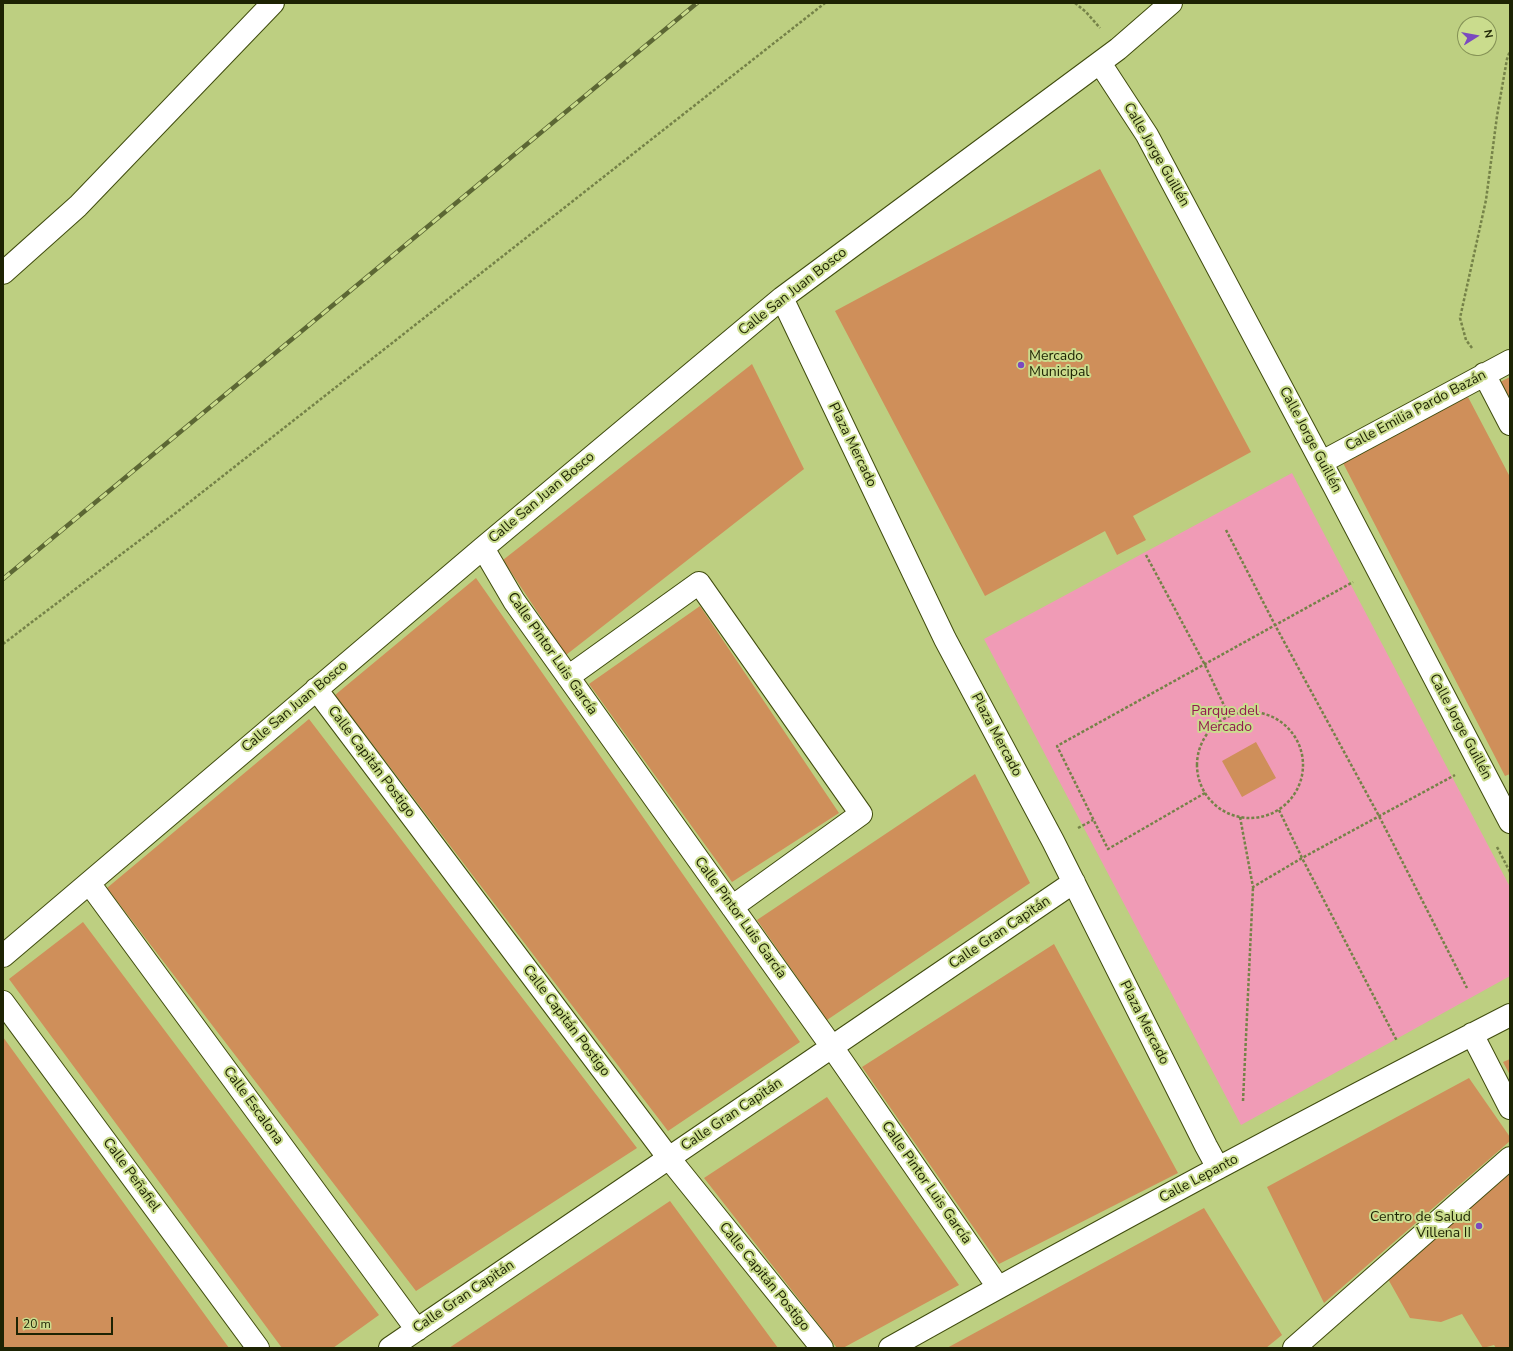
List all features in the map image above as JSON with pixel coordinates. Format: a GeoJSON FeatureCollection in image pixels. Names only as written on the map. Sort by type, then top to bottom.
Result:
{"type":"FeatureCollection","features":[{"type":"Feature","properties":{"kind":"street"},"geometry":{"type":"LineString","coordinates":[[3,273],[78,206],[273,3]]}},
{"type":"Feature","properties":{"kind":"street","name":"Calle San Juan Bosco"},"geometry":{"type":"LineString","coordinates":[[3,956],[316,689],[782,298],[1100,63],[1171,3]]}},
{"type":"Feature","properties":{"kind":"street","name":"Calle Jorge Guillén"},"geometry":{"type":"LineString","coordinates":[[1100,63],[1147,135],[1322,462],[1503,794],[1510,822]]}},
{"type":"Feature","properties":{"kind":"street","name":"Plaza Mercado"},"geometry":{"type":"LineString","coordinates":[[782,298],[945,638],[1074,882],[1218,1168]]}},
{"type":"Feature","properties":{"kind":"street","name":"Calle Emilia Pardo Bazán"},"geometry":{"type":"LineString","coordinates":[[1322,462],[1510,361]]}},
{"type":"Feature","properties":{"kind":"street"},"geometry":{"type":"LineString","coordinates":[[1484,374],[1510,424]]}},
{"type":"Feature","properties":{"kind":"street","name":"Calle Pintor Luis García"},"geometry":{"type":"LineString","coordinates":[[483,548],[514,601],[832,1047],[998,1287]]}},
{"type":"Feature","properties":{"kind":"street"},"geometry":{"type":"LineString","coordinates":[[568,677],[699,583],[861,814],[732,907]]}},
{"type":"Feature","properties":{"kind":"street","name":"Calle Capitán Postigo"},"geometry":{"type":"LineString","coordinates":[[316,689],[668,1157],[822,1348]]}},
{"type":"Feature","properties":{"kind":"street","name":"Calle Gran Capitán"},"geometry":{"type":"LineString","coordinates":[[390,1348],[668,1157],[1074,882]]}},
{"type":"Feature","properties":{"kind":"street","name":"Calle Escalona"},"geometry":{"type":"LineString","coordinates":[[89,883],[417,1330]]}},
{"type":"Feature","properties":{"kind":"street","name":"Calle Peñafiel"},"geometry":{"type":"LineString","coordinates":[[3,1002],[258,1348]]}},
{"type":"Feature","properties":{"kind":"street","name":"Calle Lepanto"},"geometry":{"type":"LineString","coordinates":[[890,1348],[998,1287],[1218,1168],[1510,1015]]}},
{"type":"Feature","properties":{"kind":"street"},"geometry":{"type":"LineString","coordinates":[[1472,1034],[1510,1108]]}},
{"type":"Feature","properties":{"kind":"street"},"geometry":{"type":"LineString","coordinates":[[1294,1348],[1510,1158]]}},
{"type":"Feature","properties":{"kind":"path"},"geometry":{"type":"LineString","coordinates":[[3,644],[177,512],[825,3]]}},
{"type":"Feature","properties":{"kind":"path"},"geometry":{"type":"LineString","coordinates":[[1484,374],[1476,353],[1466,340],[1460,318],[1486,200],[1497,116],[1507,59],[1510,51]]}},
{"type":"Feature","properties":{"kind":"path"},"geometry":{"type":"LineString","coordinates":[[1226,530],[1275,625],[1380,816],[1467,988]]}},
{"type":"Feature","properties":{"kind":"path"},"geometry":{"type":"LineString","coordinates":[[1146,556],[1205,665],[1229,716]]}},
{"type":"Feature","properties":{"kind":"path"},"geometry":{"type":"LineString","coordinates":[[1205,793],[1108,849],[1056,746],[1357,580]]}},
{"type":"Feature","properties":{"kind":"path"},"geometry":{"type":"LineString","coordinates":[[1253,711],[1265,713],[1286,725],[1300,745],[1303,769],[1301,782],[1296,792],[1279,810],[1253,818],[1240,817],[1226,812],[1214,804],[1205,793],[1198,776],[1198,758],[1203,740],[1214,725],[1229,716],[1241,712],[1253,711]]}},
{"type":"Feature","properties":{"kind":"path"},"geometry":{"type":"LineString","coordinates":[[1254,887],[1302,858],[1459,773]]}},
{"type":"Feature","properties":{"kind":"path"},"geometry":{"type":"LineString","coordinates":[[1279,810],[1302,858],[1410,1067]]}},
{"type":"Feature","properties":{"kind":"path"},"geometry":{"type":"LineString","coordinates":[[1240,817],[1254,887],[1243,1101]]}},
{"type":"Feature","properties":{"kind":"green space","name":"Parque del Mercado"},"geometry":{"type":"Polygon","coordinates":[[[1292,473],[1510,887],[1510,976],[1241,1125],[984,639],[1292,473]]]}},
{"type":"Feature","properties":{"kind":"building","name":"Mercado Municipal"},"geometry":{"type":"Polygon","coordinates":[[[1100,169],[1251,452],[1133,516],[1146,540],[1117,555],[1105,531],[985,596],[835,311],[1100,169]]]}},
{"type":"Feature","properties":{"kind":"building"},"geometry":{"type":"Polygon","coordinates":[[[752,364],[804,469],[566,655],[503,560],[752,364]]]}},
{"type":"Feature","properties":{"kind":"building"},"geometry":{"type":"Polygon","coordinates":[[[1510,377],[1510,401],[1500,382],[1510,377]]]}},
{"type":"Feature","properties":{"kind":"building"},"geometry":{"type":"Polygon","coordinates":[[[1468,397],[1510,477],[1510,774],[1505,776],[1342,461],[1468,397]]]}},
{"type":"Feature","properties":{"kind":"building"},"geometry":{"type":"Polygon","coordinates":[[[476,578],[800,1042],[668,1131],[335,695],[476,578]]]}},
{"type":"Feature","properties":{"kind":"building"},"geometry":{"type":"Polygon","coordinates":[[[700,606],[839,813],[732,882],[589,684],[700,606]]]}},
{"type":"Feature","properties":{"kind":"building"},"geometry":{"type":"Polygon","coordinates":[[[309,719],[637,1148],[416,1291],[107,888],[309,719]]]}},
{"type":"Feature","properties":{"kind":"building"},"geometry":{"type":"Polygon","coordinates":[[[1256,742],[1276,778],[1242,797],[1222,761],[1256,742]]]}},
{"type":"Feature","properties":{"kind":"building"},"geometry":{"type":"Polygon","coordinates":[[[975,774],[1030,883],[827,1020],[757,920],[975,774]]]}},
{"type":"Feature","properties":{"kind":"building"},"geometry":{"type":"Polygon","coordinates":[[[83,922],[379,1315],[333,1348],[282,1348],[9,979],[83,922]]]}},
{"type":"Feature","properties":{"kind":"building"},"geometry":{"type":"Polygon","coordinates":[[[1054,944],[1178,1173],[999,1264],[862,1067],[1054,944]]]}},
{"type":"Feature","properties":{"kind":"building"},"geometry":{"type":"Polygon","coordinates":[[[3,1037],[229,1348],[3,1348],[3,1037]]]}},
{"type":"Feature","properties":{"kind":"building"},"geometry":{"type":"Polygon","coordinates":[[[1510,1059],[1510,1075],[1503,1062],[1510,1059]]]}},
{"type":"Feature","properties":{"kind":"building"},"geometry":{"type":"Polygon","coordinates":[[[1469,1078],[1510,1137],[1510,1141],[1324,1303],[1267,1187],[1469,1078]]]}},
{"type":"Feature","properties":{"kind":"building"},"geometry":{"type":"Polygon","coordinates":[[[827,1097],[959,1285],[843,1348],[837,1348],[704,1178],[827,1097]]]}},
{"type":"Feature","properties":{"kind":"building","name":"Centro de Salud Villena II"},"geometry":{"type":"Polygon","coordinates":[[[1510,1173],[1510,1348],[1496,1348],[1494,1345],[1483,1348],[1462,1314],[1441,1322],[1410,1318],[1388,1279],[1510,1173]]]}},
{"type":"Feature","properties":{"kind":"building"},"geometry":{"type":"Polygon","coordinates":[[[670,1201],[778,1348],[449,1348],[670,1201]]]}},
{"type":"Feature","properties":{"kind":"building"},"geometry":{"type":"Polygon","coordinates":[[[1204,1208],[1282,1335],[1266,1348],[947,1348],[1204,1208]]]}},
{"type":"Feature","properties":{"kind":"railway"},"geometry":{"type":"LineString","coordinates":[[3,579],[697,3]]}},
{"type":"Feature","properties":{"kind":"place","name":"Mercado Municipal"},"geometry":{"type":"Point","coordinates":[1021,365]}},
{"type":"Feature","properties":{"kind":"place","name":"Centro de Salud Villena II"},"geometry":{"type":"Point","coordinates":[1479,1226]}}]}
